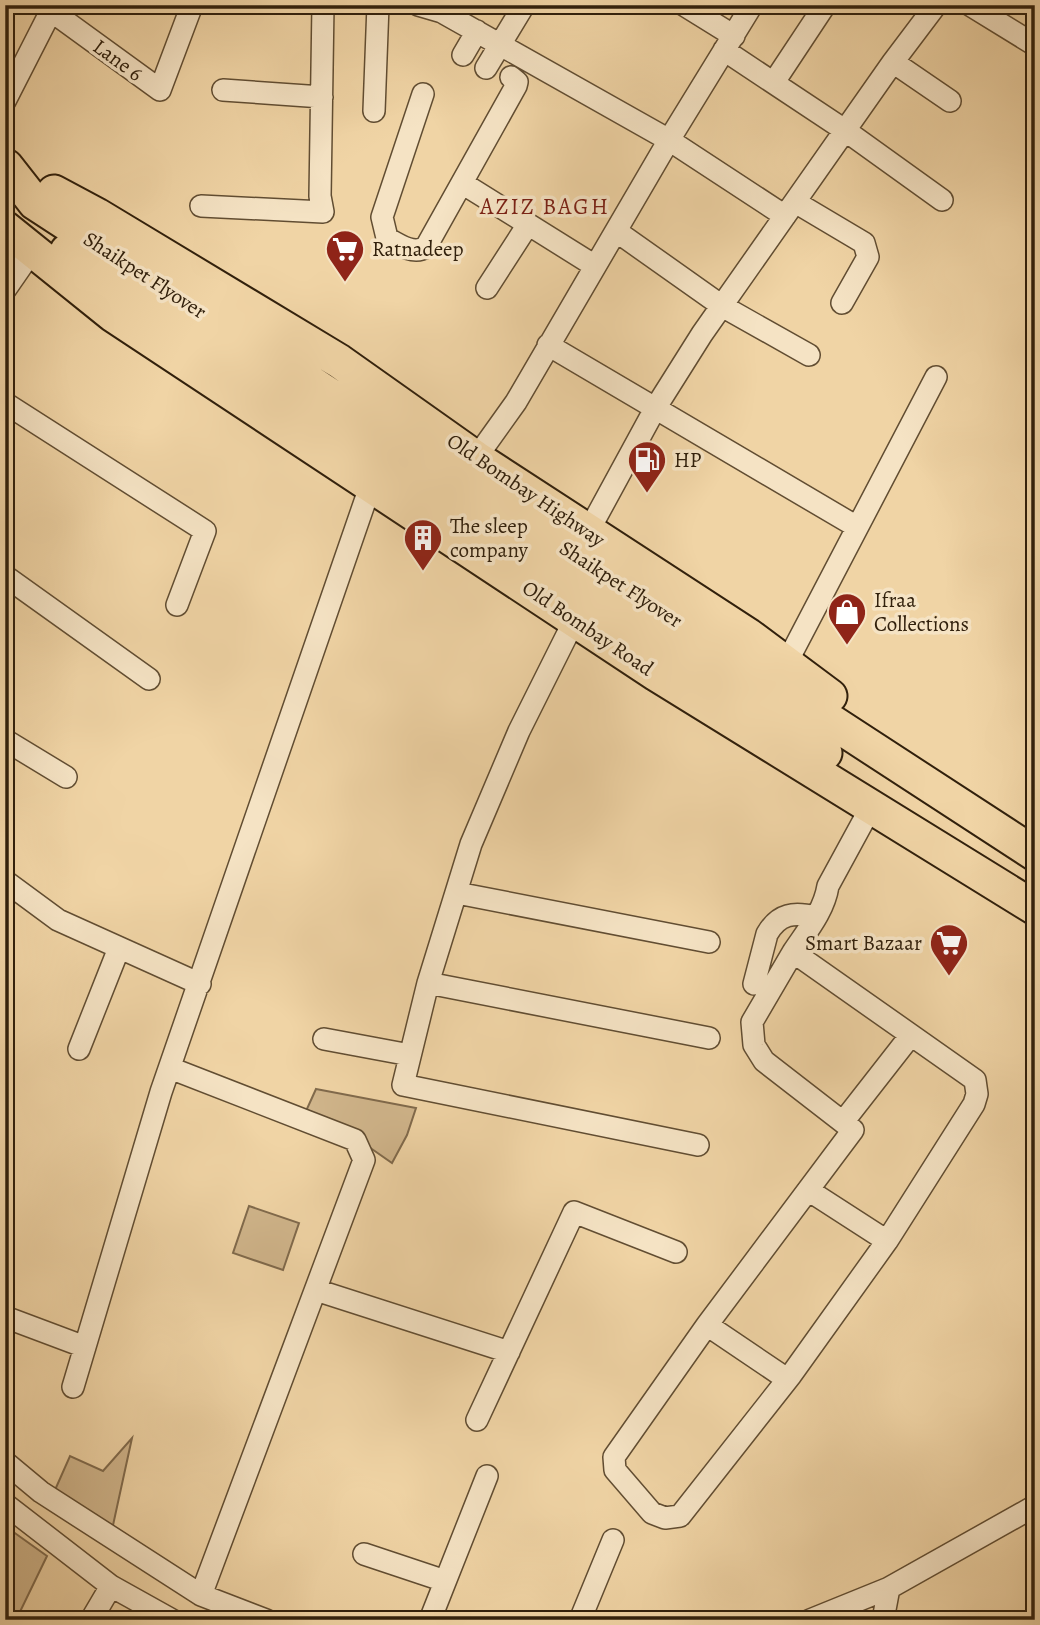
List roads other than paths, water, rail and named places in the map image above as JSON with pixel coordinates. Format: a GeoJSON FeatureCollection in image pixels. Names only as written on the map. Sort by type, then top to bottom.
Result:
{"type":"FeatureCollection","features":[{"type":"Feature","properties":{"kind":"main road","name":"Shaikpet Flyover"},"geometry":{"type":"LineString","coordinates":[[5,166],[16,216],[285,400],[1035,890]]}},
{"type":"Feature","properties":{"kind":"main road","name":"Old Bombay Highway"},"geometry":{"type":"LineString","coordinates":[[5,166],[97,215],[328,354],[476,458],[748,635],[904,749],[1035,835]]}},
{"type":"Feature","properties":{"kind":"main road","name":"Shaikpet Flyover"},"geometry":{"type":"LineString","coordinates":[[16,216],[1035,854]]}},
{"type":"Feature","properties":{"kind":"main road"},"geometry":{"type":"LineString","coordinates":[[16,216],[32,251]]}},
{"type":"Feature","properties":{"kind":"main road","name":"Old Bombay Road"},"geometry":{"type":"LineString","coordinates":[[32,251],[113,315],[656,674],[1035,908]]}},
{"type":"Feature","properties":{"kind":"street","name":"Lane 6"},"geometry":{"type":"LineString","coordinates":[[49,7],[160,90],[192,5]]}},
{"type":"Feature","properties":{"kind":"street"},"geometry":{"type":"LineString","coordinates":[[201,206],[323,212],[320,196],[323,5]]}},
{"type":"Feature","properties":{"kind":"street"},"geometry":{"type":"LineString","coordinates":[[374,111],[378,5]]}},
{"type":"Feature","properties":{"kind":"street"},"geometry":{"type":"LineString","coordinates":[[418,5],[444,8],[477,31],[790,209],[864,243],[868,257],[842,303]]}},
{"type":"Feature","properties":{"kind":"street"},"geometry":{"type":"LineString","coordinates":[[486,68],[524,5]]}},
{"type":"Feature","properties":{"kind":"street"},"geometry":{"type":"LineString","coordinates":[[684,5],[774,82],[942,200]]}},
{"type":"Feature","properties":{"kind":"street"},"geometry":{"type":"LineString","coordinates":[[476,458],[516,401],[669,140],[752,5]]}},
{"type":"Feature","properties":{"kind":"street"},"geometry":{"type":"LineString","coordinates":[[774,82],[825,5]]}},
{"type":"Feature","properties":{"kind":"street"},"geometry":{"type":"LineString","coordinates":[[588,531],[656,407],[722,306],[936,5]]}},
{"type":"Feature","properties":{"kind":"street"},"geometry":{"type":"LineString","coordinates":[[970,5],[1035,46]]}},
{"type":"Feature","properties":{"kind":"street"},"geometry":{"type":"LineString","coordinates":[[5,101],[49,7]]}},
{"type":"Feature","properties":{"kind":"street"},"geometry":{"type":"LineString","coordinates":[[463,55],[477,31]]}},
{"type":"Feature","properties":{"kind":"street"},"geometry":{"type":"LineString","coordinates":[[423,94],[382,216],[387,238],[402,247],[424,250],[516,86],[517,82],[509,79],[522,56]]}},
{"type":"Feature","properties":{"kind":"street"},"geometry":{"type":"LineString","coordinates":[[893,62],[950,101]]}},
{"type":"Feature","properties":{"kind":"street"},"geometry":{"type":"LineString","coordinates":[[223,90],[322,97]]}},
{"type":"Feature","properties":{"kind":"street"},"geometry":{"type":"LineString","coordinates":[[462,183],[595,266]]}},
{"type":"Feature","properties":{"kind":"street"},"geometry":{"type":"LineString","coordinates":[[486,288],[527,226]]}},
{"type":"Feature","properties":{"kind":"street"},"geometry":{"type":"LineString","coordinates":[[616,231],[722,306],[809,355]]}},
{"type":"Feature","properties":{"kind":"street"},"geometry":{"type":"LineString","coordinates":[[5,290],[32,251]]}},
{"type":"Feature","properties":{"kind":"street"},"geometry":{"type":"LineString","coordinates":[[548,345],[857,527]]}},
{"type":"Feature","properties":{"kind":"street"},"geometry":{"type":"LineString","coordinates":[[786,664],[936,377]]}},
{"type":"Feature","properties":{"kind":"street"},"geometry":{"type":"LineString","coordinates":[[5,404],[205,531],[177,606]]}},
{"type":"Feature","properties":{"kind":"street"},"geometry":{"type":"LineString","coordinates":[[73,1387],[170,1068],[371,484]]}},
{"type":"Feature","properties":{"kind":"street"},"geometry":{"type":"LineString","coordinates":[[5,576],[149,679]]}},
{"type":"Feature","properties":{"kind":"street"},"geometry":{"type":"LineString","coordinates":[[575,619],[519,731],[471,844],[428,982],[403,1085],[698,1145]]}},
{"type":"Feature","properties":{"kind":"street"},"geometry":{"type":"LineString","coordinates":[[5,740],[66,776]]}},
{"type":"Feature","properties":{"kind":"street"},"geometry":{"type":"LineString","coordinates":[[848,1126],[764,1061],[754,1045],[751,1022],[821,907],[839,892],[878,811]]}},
{"type":"Feature","properties":{"kind":"street"},"geometry":{"type":"LineString","coordinates":[[5,881],[58,920],[200,984]]}},
{"type":"Feature","properties":{"kind":"street"},"geometry":{"type":"LineString","coordinates":[[457,893],[709,942]]}},
{"type":"Feature","properties":{"kind":"street"},"geometry":{"type":"LineString","coordinates":[[754,984],[771,928],[783,918],[821,907]]}},
{"type":"Feature","properties":{"kind":"street"},"geometry":{"type":"LineString","coordinates":[[79,1049],[119,948]]}},
{"type":"Feature","properties":{"kind":"street"},"geometry":{"type":"LineString","coordinates":[[793,952],[975,1080],[977,1094],[974,1104],[887,1241],[791,1375],[680,1516],[665,1518],[652,1513],[615,1470],[614,1457],[707,1325],[808,1190],[848,1126],[911,1035]]}},
{"type":"Feature","properties":{"kind":"street"},"geometry":{"type":"LineString","coordinates":[[428,982],[709,1038]]}},
{"type":"Feature","properties":{"kind":"street"},"geometry":{"type":"LineString","coordinates":[[324,1039],[410,1055]]}},
{"type":"Feature","properties":{"kind":"street"},"geometry":{"type":"LineString","coordinates":[[170,1068],[355,1140],[364,1160],[201,1595]]}},
{"type":"Feature","properties":{"kind":"street"},"geometry":{"type":"LineString","coordinates":[[848,1126],[897,1074]]}},
{"type":"Feature","properties":{"kind":"street"},"geometry":{"type":"LineString","coordinates":[[808,1190],[887,1241]]}},
{"type":"Feature","properties":{"kind":"street"},"geometry":{"type":"LineString","coordinates":[[477,1420],[574,1212],[676,1252]]}},
{"type":"Feature","properties":{"kind":"street"},"geometry":{"type":"LineString","coordinates":[[316,1290],[509,1352]]}},
{"type":"Feature","properties":{"kind":"street"},"geometry":{"type":"LineString","coordinates":[[5,1317],[85,1347]]}},
{"type":"Feature","properties":{"kind":"street"},"geometry":{"type":"LineString","coordinates":[[707,1325],[781,1375]]}},
{"type":"Feature","properties":{"kind":"street"},"geometry":{"type":"LineString","coordinates":[[5,1462],[41,1492],[201,1595],[265,1620]]}},
{"type":"Feature","properties":{"kind":"street"},"geometry":{"type":"LineString","coordinates":[[430,1620],[487,1476]]}},
{"type":"Feature","properties":{"kind":"street"},"geometry":{"type":"LineString","coordinates":[[5,1504],[111,1586],[172,1620]]}},
{"type":"Feature","properties":{"kind":"street"},"geometry":{"type":"LineString","coordinates":[[810,1620],[889,1588],[1035,1506]]}},
{"type":"Feature","properties":{"kind":"street"},"geometry":{"type":"LineString","coordinates":[[580,1620],[613,1540]]}},
{"type":"Feature","properties":{"kind":"street"},"geometry":{"type":"LineString","coordinates":[[364,1554],[445,1581]]}},
{"type":"Feature","properties":{"kind":"street"},"geometry":{"type":"LineString","coordinates":[[91,1620],[111,1586]]}},
{"type":"Feature","properties":{"kind":"street"},"geometry":{"type":"LineString","coordinates":[[883,1620],[889,1588]]}},
{"type":"Feature","properties":{"kind":"place","name":"Ratnadeep"},"geometry":{"type":"Point","coordinates":[345,283]}},
{"type":"Feature","properties":{"kind":"place","name":"HP"},"geometry":{"type":"Point","coordinates":[647,494]}},
{"type":"Feature","properties":{"kind":"place","name":"The sleep company"},"geometry":{"type":"Point","coordinates":[423,572]}},
{"type":"Feature","properties":{"kind":"place","name":"Ifraa Collections"},"geometry":{"type":"Point","coordinates":[847,646]}},
{"type":"Feature","properties":{"kind":"place","name":"Smart Bazaar"},"geometry":{"type":"Point","coordinates":[949,977]}},
{"type":"Feature","properties":{"kind":"district","name":"AZIZ BAGH"},"geometry":{"type":"Point","coordinates":[545,206]}}]}
